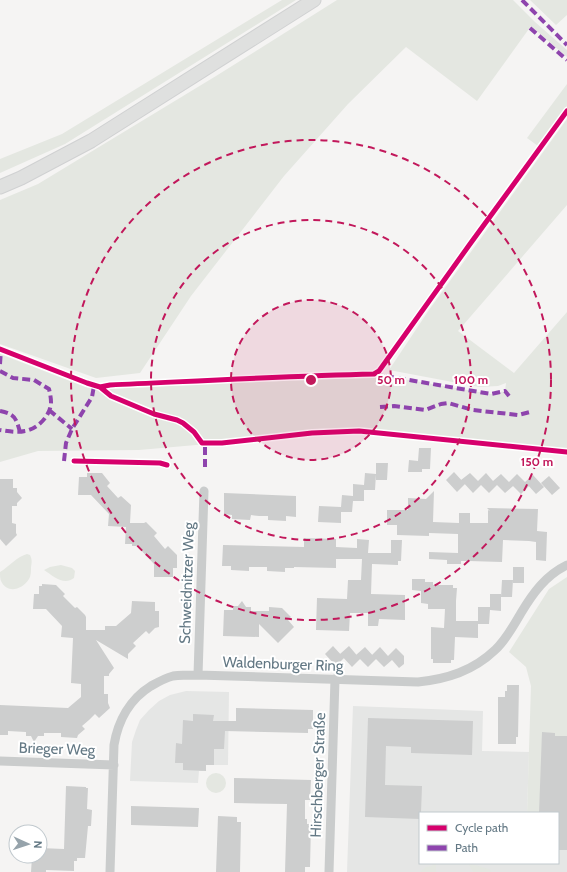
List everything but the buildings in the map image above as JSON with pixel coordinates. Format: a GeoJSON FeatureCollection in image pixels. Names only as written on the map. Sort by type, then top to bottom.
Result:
{"type":"FeatureCollection","features":[{"type":"Feature","properties":{"kind":"main road"},"geometry":{"type":"LineString","coordinates":[[0,187],[21,178],[91,141],[314,0]]}},
{"type":"Feature","properties":{"kind":"street","name":"Schweidnitzer Weg"},"geometry":{"type":"LineString","coordinates":[[198,675],[204,491]]}},
{"type":"Feature","properties":{"kind":"street","name":"Waldenburger Ring"},"geometry":{"type":"LineString","coordinates":[[110,872],[114,745],[116,734],[126,711],[135,698],[146,689],[159,681],[172,676],[198,675],[405,682],[437,679],[459,673],[474,667],[496,650],[538,588],[548,577],[567,564]]}},
{"type":"Feature","properties":{"kind":"street","name":"Hirschberger Straße"},"geometry":{"type":"LineString","coordinates":[[329,872],[335,679]]}},
{"type":"Feature","properties":{"kind":"street","name":"Brieger Weg"},"geometry":{"type":"LineString","coordinates":[[0,761],[114,765]]}},
{"type":"Feature","properties":{"kind":"shaded area"},"geometry":{"type":"Polygon","coordinates":[[[282,0],[296,0],[65,144],[0,173],[0,159],[62,134],[282,0]]]}},
{"type":"Feature","properties":{"kind":"shaded area"},"geometry":{"type":"Polygon","coordinates":[[[337,0],[513,0],[567,50],[567,57],[531,26],[477,101],[406,47],[348,104],[284,176],[191,296],[140,373],[96,378],[0,344],[0,200],[38,184],[216,76],[337,0]]]}},
{"type":"Feature","properties":{"kind":"shaded area"},"geometry":{"type":"Polygon","coordinates":[[[530,0],[567,0],[567,15],[556,25],[530,0]]]}},
{"type":"Feature","properties":{"kind":"shaded area"},"geometry":{"type":"Polygon","coordinates":[[[567,84],[567,106],[538,146],[527,138],[567,84]]]}},
{"type":"Feature","properties":{"kind":"shaded area"},"geometry":{"type":"Polygon","coordinates":[[[567,119],[567,205],[458,331],[514,373],[567,312],[567,450],[356,428],[317,430],[196,445],[139,450],[38,451],[0,462],[0,354],[88,388],[107,389],[374,374],[491,394],[505,391],[506,383],[498,386],[479,387],[389,370],[429,310],[567,119]]]}},
{"type":"Feature","properties":{"kind":"shaded area"},"geometry":{"type":"Polygon","coordinates":[[[27,554],[30,555],[32,561],[29,579],[19,588],[7,588],[1,581],[0,572],[20,557],[27,554]]]}},
{"type":"Feature","properties":{"kind":"shaded area"},"geometry":{"type":"Polygon","coordinates":[[[61,565],[72,568],[75,571],[74,578],[62,581],[44,570],[61,565]]]}},
{"type":"Feature","properties":{"kind":"shaded area"},"geometry":{"type":"Polygon","coordinates":[[[567,577],[567,839],[559,812],[527,812],[531,686],[526,667],[509,652],[549,589],[567,577]]]}},
{"type":"Feature","properties":{"kind":"shaded area"},"geometry":{"type":"Polygon","coordinates":[[[186,691],[229,692],[228,765],[206,765],[206,771],[199,771],[198,783],[130,781],[132,742],[140,720],[159,701],[170,695],[186,691]]]}},
{"type":"Feature","properties":{"kind":"shaded area"},"geometry":{"type":"Polygon","coordinates":[[[353,706],[483,711],[482,751],[529,752],[527,812],[419,812],[419,864],[559,864],[559,835],[567,839],[567,872],[347,872],[353,706]]]}},
{"type":"Feature","properties":{"kind":"shaded area"},"geometry":{"type":"Polygon","coordinates":[[[216,773],[223,776],[226,783],[223,790],[216,793],[209,790],[206,783],[209,776],[216,773]]]}},
{"type":"Feature","properties":{"kind":"shaded area"},"geometry":{"type":"Polygon","coordinates":[[[433,864],[436,864],[437,872],[420,872],[426,867],[432,866],[433,864]]]}},
{"type":"Feature","properties":{"kind":"shaded area"},"geometry":{"type":"Polygon","coordinates":[[[469,864],[489,869],[491,872],[473,872],[469,864]]]}},
{"type":"Feature","properties":{"kind":"marked path"},"geometry":{"type":"LineString","coordinates":[[522,0],[567,45]]}},
{"type":"Feature","properties":{"kind":"marked path"},"geometry":{"type":"LineString","coordinates":[[530,28],[567,60]]}},
{"type":"Feature","properties":{"kind":"marked path"},"geometry":{"type":"LineString","coordinates":[[0,364],[1,350]]}},
{"type":"Feature","properties":{"kind":"marked path"},"geometry":{"type":"LineString","coordinates":[[0,371],[13,378],[34,380],[49,389],[51,402],[49,412],[43,421],[30,430],[19,432],[0,430]]}},
{"type":"Feature","properties":{"kind":"marked path"},"geometry":{"type":"LineString","coordinates":[[374,374],[491,394],[505,391],[509,396]]}},
{"type":"Feature","properties":{"kind":"marked path"},"geometry":{"type":"LineString","coordinates":[[64,461],[66,443],[72,429],[92,397],[94,386]]}},
{"type":"Feature","properties":{"kind":"marked path"},"geometry":{"type":"LineString","coordinates":[[380,407],[394,406],[425,410],[448,403],[473,410],[518,415],[530,412]]}},
{"type":"Feature","properties":{"kind":"marked path"},"geometry":{"type":"LineString","coordinates":[[49,410],[72,429]]}},
{"type":"Feature","properties":{"kind":"marked path"},"geometry":{"type":"LineString","coordinates":[[0,411],[14,417],[20,432]]}},
{"type":"Feature","properties":{"kind":"marked path"},"geometry":{"type":"LineString","coordinates":[[205,442],[205,467]]}},
{"type":"Feature","properties":{"kind":"cycle path"},"geometry":{"type":"LineString","coordinates":[[0,349],[100,387],[110,385],[209,380],[374,374],[379,371],[567,111]]}},
{"type":"Feature","properties":{"kind":"cycle path"},"geometry":{"type":"LineString","coordinates":[[100,387],[111,396],[154,414],[183,423],[194,432],[202,443],[222,443],[312,433],[359,431],[567,452]]}},
{"type":"Feature","properties":{"kind":"cycle path"},"geometry":{"type":"LineString","coordinates":[[74,461],[160,463],[167,465]]}}]}
